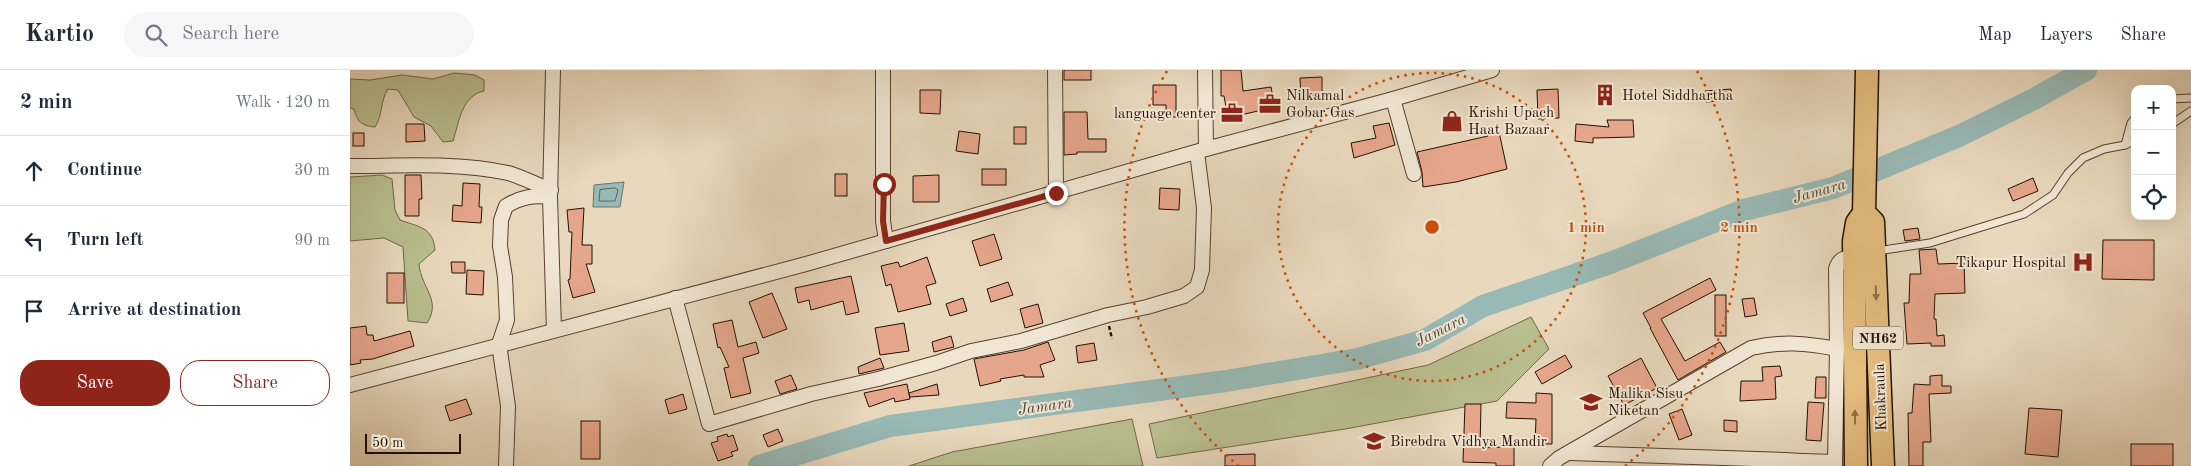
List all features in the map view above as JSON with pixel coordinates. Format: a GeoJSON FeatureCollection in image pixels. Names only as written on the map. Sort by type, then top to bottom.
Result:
{"type":"FeatureCollection","features":[{"type":"Feature","properties":{"kind":"main road","name":"Khakraula"},"geometry":{"type":"LineString","coordinates":[[1864,72],[1864,208],[1857,222],[1854,241],[1864,254],[1883,466]]}},
{"type":"Feature","properties":{"kind":"main road","name":"Khakraula"},"geometry":{"type":"LineString","coordinates":[[1842,465],[1864,254]]}},
{"type":"Feature","properties":{"kind":"street"},"geometry":{"type":"LineString","coordinates":[[553,70],[550,194],[554,330]]}},
{"type":"Feature","properties":{"kind":"street"},"geometry":{"type":"LineString","coordinates":[[883,70],[883,221],[886,241]]}},
{"type":"Feature","properties":{"kind":"street"},"geometry":{"type":"LineString","coordinates":[[1055,70],[1056,193]]}},
{"type":"Feature","properties":{"kind":"street"},"geometry":{"type":"LineString","coordinates":[[675,298],[709,424],[811,394],[878,379],[971,351],[1022,341],[1108,315],[1184,296],[1197,287],[1202,270],[1204,208],[1201,150],[1206,70]]}},
{"type":"Feature","properties":{"kind":"street"},"geometry":{"type":"LineString","coordinates":[[350,385],[886,241],[1201,150],[1393,99],[1492,70]]}},
{"type":"Feature","properties":{"kind":"street"},"geometry":{"type":"LineString","coordinates":[[1393,99],[1414,174]]}},
{"type":"Feature","properties":{"kind":"street"},"geometry":{"type":"LineString","coordinates":[[350,166],[441,166],[478,169],[510,174],[550,194]]}},
{"type":"Feature","properties":{"kind":"street"},"geometry":{"type":"LineString","coordinates":[[506,466],[508,406],[499,344],[506,320],[505,277],[500,246],[501,220],[506,206],[517,200],[550,194]]}},
{"type":"Feature","properties":{"kind":"street"},"geometry":{"type":"LineString","coordinates":[[1570,453],[1842,465],[1836,349],[1836,269],[1839,261],[1844,258],[1864,254]]}},
{"type":"Feature","properties":{"kind":"street"},"geometry":{"type":"LineString","coordinates":[[1550,466],[1751,348],[1769,344],[1801,342],[1836,349]]}},
{"type":"Feature","properties":{"kind":"lane"},"geometry":{"type":"LineString","coordinates":[[2176,99],[2191,98]]}},
{"type":"Feature","properties":{"kind":"lane"},"geometry":{"type":"LineString","coordinates":[[2176,121],[2191,111]]}},
{"type":"Feature","properties":{"kind":"lane"},"geometry":{"type":"LineString","coordinates":[[2125,145],[2131,123]]}},
{"type":"Feature","properties":{"kind":"lane"},"geometry":{"type":"LineString","coordinates":[[1864,254],[1930,243],[2024,214],[2053,196],[2068,173],[2083,158],[2104,149],[2131,142]]}},
{"type":"Feature","properties":{"kind":"green space"},"geometry":{"type":"Polygon","coordinates":[[[454,73],[475,75],[484,80],[484,91],[471,98],[462,110],[453,141],[443,142],[431,126],[414,117],[398,90],[388,89],[375,127],[367,126],[361,122],[354,109],[350,108],[350,79],[370,80],[402,75],[433,79],[454,73]]]}},
{"type":"Feature","properties":{"kind":"green space"},"geometry":{"type":"Polygon","coordinates":[[[382,175],[392,179],[395,210],[400,220],[424,229],[434,242],[435,250],[419,264],[423,280],[432,301],[431,315],[427,323],[408,321],[403,247],[384,238],[350,241],[350,177],[382,175]]]}},
{"type":"Feature","properties":{"kind":"green space"},"geometry":{"type":"Polygon","coordinates":[[[1531,317],[1549,349],[1497,401],[1345,429],[1157,458],[1149,424],[1428,365],[1531,317]]]}},
{"type":"Feature","properties":{"kind":"green space"},"geometry":{"type":"Polygon","coordinates":[[[1132,419],[1143,466],[909,466],[952,452],[1132,419]]]}},
{"type":"Feature","properties":{"kind":"water"},"geometry":{"type":"Polygon","coordinates":[[[624,182],[620,207],[593,207],[594,185],[624,182]]]}},
{"type":"Feature","properties":{"kind":"building"},"geometry":{"type":"Polygon","coordinates":[[[1064,70],[1091,70],[1091,80],[1064,80],[1064,70]]]}},
{"type":"Feature","properties":{"kind":"building"},"geometry":{"type":"Polygon","coordinates":[[[1221,70],[1241,70],[1243,91],[1271,87],[1275,107],[1228,118],[1224,96],[1221,96],[1221,70]]]}},
{"type":"Feature","properties":{"kind":"building"},"geometry":{"type":"Polygon","coordinates":[[[1322,77],[1322,95],[1301,96],[1300,78],[1322,77]]]}},
{"type":"Feature","properties":{"kind":"building"},"geometry":{"type":"Polygon","coordinates":[[[1153,85],[1176,85],[1176,117],[1166,117],[1166,105],[1153,105],[1153,85]]]}},
{"type":"Feature","properties":{"kind":"building","name":"Hotel Siddhartha"},"geometry":{"type":"Polygon","coordinates":[[[1608,85],[1613,102],[1603,105],[1598,88],[1608,85]]]}},
{"type":"Feature","properties":{"kind":"building"},"geometry":{"type":"Polygon","coordinates":[[[1558,89],[1559,118],[1538,119],[1537,90],[1558,89]]]}},
{"type":"Feature","properties":{"kind":"building"},"geometry":{"type":"Polygon","coordinates":[[[1731,89],[1732,100],[1706,102],[1705,91],[1731,89]]]}},
{"type":"Feature","properties":{"kind":"building"},"geometry":{"type":"Polygon","coordinates":[[[920,90],[941,90],[940,114],[920,113],[920,90]]]}},
{"type":"Feature","properties":{"kind":"building"},"geometry":{"type":"Polygon","coordinates":[[[1064,112],[1087,112],[1088,139],[1106,139],[1106,152],[1077,152],[1077,154],[1064,155],[1064,112]]]}},
{"type":"Feature","properties":{"kind":"building"},"geometry":{"type":"Polygon","coordinates":[[[1607,120],[1633,120],[1634,137],[1593,138],[1593,143],[1575,141],[1576,124],[1609,127],[1607,120]]]}},
{"type":"Feature","properties":{"kind":"building"},"geometry":{"type":"Polygon","coordinates":[[[1389,123],[1395,145],[1354,158],[1351,143],[1376,138],[1373,126],[1389,123]]]}},
{"type":"Feature","properties":{"kind":"building"},"geometry":{"type":"Polygon","coordinates":[[[406,124],[424,124],[425,141],[406,142],[406,124]]]}},
{"type":"Feature","properties":{"kind":"building"},"geometry":{"type":"Polygon","coordinates":[[[1014,127],[1026,127],[1026,144],[1014,144],[1014,127]]]}},
{"type":"Feature","properties":{"kind":"building"},"geometry":{"type":"Polygon","coordinates":[[[1498,127],[1507,169],[1456,182],[1423,187],[1422,172],[1417,152],[1488,136],[1486,130],[1498,127]]]}},
{"type":"Feature","properties":{"kind":"building"},"geometry":{"type":"Polygon","coordinates":[[[959,131],[980,134],[978,154],[956,151],[959,131]]]}},
{"type":"Feature","properties":{"kind":"building"},"geometry":{"type":"Polygon","coordinates":[[[353,133],[364,133],[364,146],[353,146],[353,133]]]}},
{"type":"Feature","properties":{"kind":"building"},"geometry":{"type":"Polygon","coordinates":[[[982,169],[1006,169],[1006,185],[982,185],[982,169]]]}},
{"type":"Feature","properties":{"kind":"building"},"geometry":{"type":"Polygon","coordinates":[[[835,174],[847,174],[847,196],[835,196],[835,174]]]}},
{"type":"Feature","properties":{"kind":"building"},"geometry":{"type":"Polygon","coordinates":[[[405,175],[421,175],[422,199],[419,199],[419,216],[405,216],[405,175]]]}},
{"type":"Feature","properties":{"kind":"building"},"geometry":{"type":"Polygon","coordinates":[[[939,175],[939,202],[913,202],[913,176],[939,175]]]}},
{"type":"Feature","properties":{"kind":"building"},"geometry":{"type":"Polygon","coordinates":[[[2033,178],[2038,191],[2013,201],[2008,189],[2033,178]]]}},
{"type":"Feature","properties":{"kind":"building"},"geometry":{"type":"Polygon","coordinates":[[[463,183],[480,184],[479,207],[482,207],[481,223],[452,221],[453,205],[462,206],[463,183]]]}},
{"type":"Feature","properties":{"kind":"building"},"geometry":{"type":"Polygon","coordinates":[[[1160,188],[1180,189],[1179,210],[1159,209],[1160,188]]]}},
{"type":"Feature","properties":{"kind":"building"},"geometry":{"type":"Polygon","coordinates":[[[584,208],[582,245],[592,245],[592,264],[586,264],[595,292],[573,298],[568,280],[570,279],[572,232],[569,232],[567,210],[584,208]]]}},
{"type":"Feature","properties":{"kind":"building"},"geometry":{"type":"Polygon","coordinates":[[[1918,228],[1920,239],[1905,241],[1903,230],[1918,228]]]}},
{"type":"Feature","properties":{"kind":"building"},"geometry":{"type":"Polygon","coordinates":[[[994,234],[1002,259],[980,266],[972,241],[994,234]]]}},
{"type":"Feature","properties":{"kind":"building"},"geometry":{"type":"Polygon","coordinates":[[[2103,240],[2154,240],[2154,280],[2102,279],[2103,240]]]}},
{"type":"Feature","properties":{"kind":"building"},"geometry":{"type":"Polygon","coordinates":[[[1936,249],[1938,264],[1964,263],[1965,293],[1935,294],[1934,319],[1936,319],[1937,336],[1944,335],[1945,346],[1931,346],[1931,343],[1907,344],[1904,303],[1909,303],[1910,274],[1921,274],[1919,250],[1936,249]]]}},
{"type":"Feature","properties":{"kind":"building"},"geometry":{"type":"Polygon","coordinates":[[[927,257],[936,283],[926,286],[931,304],[898,312],[891,284],[886,286],[881,266],[898,262],[900,267],[927,257]]]}},
{"type":"Feature","properties":{"kind":"building"},"geometry":{"type":"Polygon","coordinates":[[[451,262],[465,262],[465,273],[452,273],[451,262]]]}},
{"type":"Feature","properties":{"kind":"building"},"geometry":{"type":"Polygon","coordinates":[[[467,270],[484,271],[483,295],[466,294],[467,270]]]}},
{"type":"Feature","properties":{"kind":"building"},"geometry":{"type":"Polygon","coordinates":[[[387,273],[404,273],[404,303],[387,303],[387,273]]]}},
{"type":"Feature","properties":{"kind":"building"},"geometry":{"type":"Polygon","coordinates":[[[851,276],[859,312],[846,315],[843,301],[811,310],[809,300],[798,303],[795,288],[851,276]]]}},
{"type":"Feature","properties":{"kind":"building"},"geometry":{"type":"Polygon","coordinates":[[[1710,278],[1716,290],[1661,319],[1685,361],[1720,342],[1726,352],[1678,380],[1643,313],[1710,278]]]}},
{"type":"Feature","properties":{"kind":"building"},"geometry":{"type":"Polygon","coordinates":[[[1008,282],[1013,295],[991,302],[987,289],[1008,282]]]}},
{"type":"Feature","properties":{"kind":"building"},"geometry":{"type":"Polygon","coordinates":[[[772,293],[787,329],[763,338],[749,302],[772,293]]]}},
{"type":"Feature","properties":{"kind":"building"},"geometry":{"type":"Polygon","coordinates":[[[1715,295],[1726,295],[1726,336],[1715,336],[1715,295]]]}},
{"type":"Feature","properties":{"kind":"building"},"geometry":{"type":"Polygon","coordinates":[[[963,298],[967,311],[950,316],[946,304],[963,298]]]}},
{"type":"Feature","properties":{"kind":"building"},"geometry":{"type":"Polygon","coordinates":[[[1754,298],[1757,315],[1745,317],[1742,299],[1754,298]]]}},
{"type":"Feature","properties":{"kind":"building"},"geometry":{"type":"Polygon","coordinates":[[[1038,304],[1043,323],[1025,328],[1020,309],[1038,304]]]}},
{"type":"Feature","properties":{"kind":"building"},"geometry":{"type":"Polygon","coordinates":[[[732,320],[738,347],[756,342],[759,353],[743,358],[751,393],[731,398],[724,368],[729,367],[720,347],[718,348],[713,324],[732,320]]]}},
{"type":"Feature","properties":{"kind":"building"},"geometry":{"type":"Polygon","coordinates":[[[904,323],[909,351],[880,355],[875,328],[904,323]]]}},
{"type":"Feature","properties":{"kind":"building"},"geometry":{"type":"Polygon","coordinates":[[[366,326],[367,335],[373,335],[374,341],[410,331],[414,346],[373,359],[360,360],[361,363],[350,365],[350,328],[366,326]]]}},
{"type":"Feature","properties":{"kind":"building"},"geometry":{"type":"Polygon","coordinates":[[[951,336],[954,347],[934,352],[932,342],[951,336]]]}},
{"type":"Feature","properties":{"kind":"building"},"geometry":{"type":"Polygon","coordinates":[[[1048,342],[1055,360],[1040,365],[1044,377],[1024,377],[1024,375],[1000,379],[1001,381],[980,386],[974,359],[1024,350],[1048,342]]]}},
{"type":"Feature","properties":{"kind":"building"},"geometry":{"type":"Polygon","coordinates":[[[1094,343],[1097,360],[1078,363],[1076,346],[1094,343]]]}},
{"type":"Feature","properties":{"kind":"building"},"geometry":{"type":"Polygon","coordinates":[[[1565,355],[1572,367],[1542,384],[1535,372],[1565,355]]]}},
{"type":"Feature","properties":{"kind":"building"},"geometry":{"type":"Polygon","coordinates":[[[880,358],[884,368],[859,374],[858,367],[880,358]]]}},
{"type":"Feature","properties":{"kind":"building"},"geometry":{"type":"Polygon","coordinates":[[[1641,358],[1657,388],[1624,405],[1608,376],[1641,358]]]}},
{"type":"Feature","properties":{"kind":"building"},"geometry":{"type":"Polygon","coordinates":[[[1780,366],[1782,376],[1775,377],[1776,399],[1740,401],[1741,381],[1763,381],[1762,367],[1780,366]]]}},
{"type":"Feature","properties":{"kind":"building"},"geometry":{"type":"Polygon","coordinates":[[[791,375],[797,389],[780,394],[775,381],[791,375]]]}},
{"type":"Feature","properties":{"kind":"building"},"geometry":{"type":"Polygon","coordinates":[[[1942,375],[1942,386],[1951,386],[1951,393],[1929,394],[1931,442],[1923,442],[1923,466],[1909,466],[1908,413],[1912,413],[1914,384],[1930,385],[1930,376],[1942,375]]]}},
{"type":"Feature","properties":{"kind":"building"},"geometry":{"type":"Polygon","coordinates":[[[1816,377],[1826,377],[1826,398],[1815,398],[1816,377]]]}},
{"type":"Feature","properties":{"kind":"building"},"geometry":{"type":"Polygon","coordinates":[[[907,384],[910,399],[895,402],[894,398],[869,407],[864,393],[907,384]]]}},
{"type":"Feature","properties":{"kind":"building"},"geometry":{"type":"Polygon","coordinates":[[[937,384],[939,395],[910,397],[909,393],[937,384]]]}},
{"type":"Feature","properties":{"kind":"building"},"geometry":{"type":"Polygon","coordinates":[[[1536,393],[1552,394],[1552,444],[1535,444],[1536,419],[1506,418],[1507,402],[1536,403],[1536,393]]]}},
{"type":"Feature","properties":{"kind":"building"},"geometry":{"type":"Polygon","coordinates":[[[683,394],[687,409],[669,414],[665,400],[683,394]]]}},
{"type":"Feature","properties":{"kind":"building"},"geometry":{"type":"Polygon","coordinates":[[[466,399],[472,414],[450,421],[445,406],[466,399]]]}},
{"type":"Feature","properties":{"kind":"building"},"geometry":{"type":"Polygon","coordinates":[[[1808,402],[1824,403],[1821,441],[1806,440],[1808,402]]]}},
{"type":"Feature","properties":{"kind":"building"},"geometry":{"type":"Polygon","coordinates":[[[1465,404],[1481,404],[1480,448],[1504,447],[1504,441],[1514,441],[1514,466],[1496,466],[1496,463],[1463,462],[1465,404]]]}},
{"type":"Feature","properties":{"kind":"building"},"geometry":{"type":"Polygon","coordinates":[[[2029,408],[2062,410],[2058,457],[2025,454],[2029,408]]]}},
{"type":"Feature","properties":{"kind":"building"},"geometry":{"type":"Polygon","coordinates":[[[1682,409],[1692,435],[1679,440],[1669,414],[1682,409]]]}},
{"type":"Feature","properties":{"kind":"building"},"geometry":{"type":"Polygon","coordinates":[[[1724,420],[1737,421],[1737,432],[1724,431],[1724,420]]]}},
{"type":"Feature","properties":{"kind":"building"},"geometry":{"type":"Polygon","coordinates":[[[581,421],[600,421],[600,459],[581,459],[581,421]]]}},
{"type":"Feature","properties":{"kind":"building"},"geometry":{"type":"Polygon","coordinates":[[[778,429],[783,441],[768,447],[763,435],[778,429]]]}},
{"type":"Feature","properties":{"kind":"building"},"geometry":{"type":"Polygon","coordinates":[[[727,434],[728,437],[733,435],[738,450],[731,452],[733,456],[718,461],[711,443],[718,441],[717,437],[727,434]]]}},
{"type":"Feature","properties":{"kind":"building"},"geometry":{"type":"Polygon","coordinates":[[[2131,444],[2173,444],[2173,466],[2131,466],[2131,444]]]}},
{"type":"Feature","properties":{"kind":"building"},"geometry":{"type":"Polygon","coordinates":[[[1255,454],[1255,466],[1225,466],[1225,455],[1255,454]]]}},
{"type":"Feature","properties":{"kind":"waterway","name":"Jamara"},"geometry":{"type":"LineString","coordinates":[[759,466],[890,426],[1226,381],[1357,359],[1425,340],[1483,306],[1610,263],[1744,210],[1833,188],[1959,136],[2034,99],[2086,70]]}},
{"type":"Feature","properties":{"kind":"place","name":"Hotel Siddhartha"},"geometry":{"type":"Point","coordinates":[1605,95]}},
{"type":"Feature","properties":{"kind":"place","name":"Nilkamal Gobar Gas"},"geometry":{"type":"Point","coordinates":[1270,104]}},
{"type":"Feature","properties":{"kind":"place","name":"language center"},"geometry":{"type":"Point","coordinates":[1232,113]}},
{"type":"Feature","properties":{"kind":"place","name":"Krishi Upach Haat Bazaar"},"geometry":{"type":"Point","coordinates":[1452,121]}},
{"type":"Feature","properties":{"kind":"place","name":"Tikapur Hospital"},"geometry":{"type":"Point","coordinates":[2083,262]}},
{"type":"Feature","properties":{"kind":"place","name":"Malika Sisu Niketan"},"geometry":{"type":"Point","coordinates":[1591,402]}},
{"type":"Feature","properties":{"kind":"place","name":"Birebdra Vidhya Mandir"},"geometry":{"type":"Point","coordinates":[1374,441]}},
{"type":"Feature","properties":{"kind":"route"},"geometry":{"type":"LineString","coordinates":[[884,184],[883,221],[886,241],[1056,193]]}}]}
